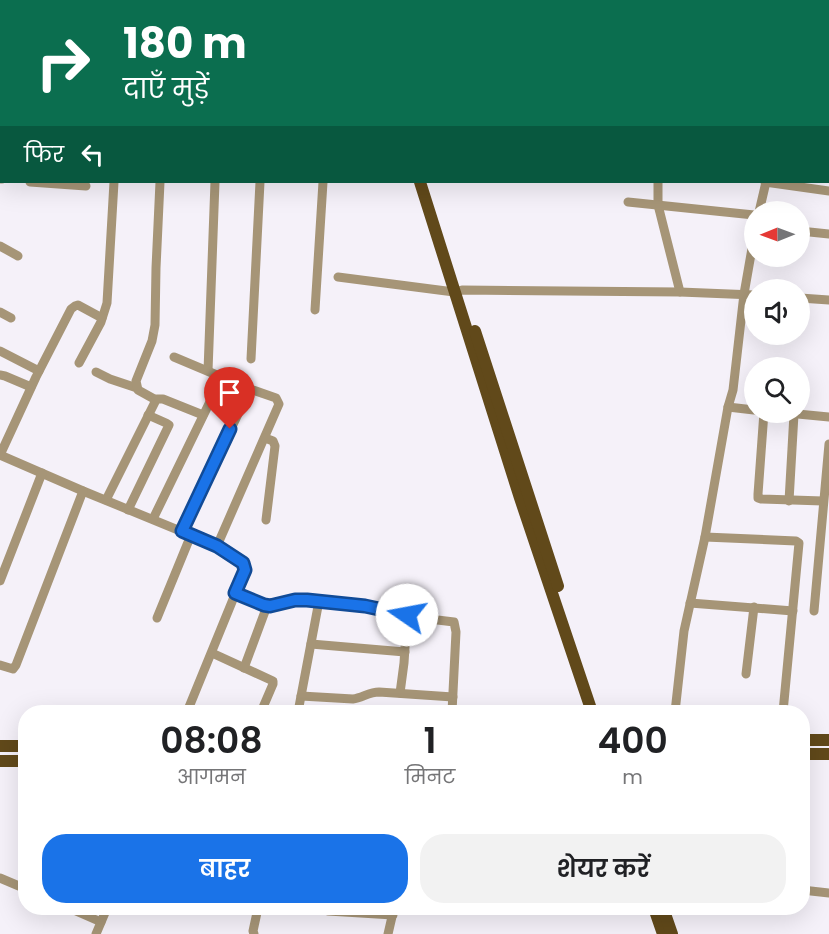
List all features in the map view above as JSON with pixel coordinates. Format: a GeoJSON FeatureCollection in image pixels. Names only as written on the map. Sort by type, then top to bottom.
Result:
{"type":"FeatureCollection","features":[{"type":"Feature","properties":{"kind":"main road"},"geometry":{"type":"LineString","coordinates":[[420,183],[458,291],[590,705]]}},
{"type":"Feature","properties":{"kind":"main road"},"geometry":{"type":"LineString","coordinates":[[428,183],[458,291]]}},
{"type":"Feature","properties":{"kind":"main road"},"geometry":{"type":"LineString","coordinates":[[491,393],[597,705]]}},
{"type":"Feature","properties":{"kind":"main road"},"geometry":{"type":"LineString","coordinates":[[810,740],[829,740]]}},
{"type":"Feature","properties":{"kind":"main road"},"geometry":{"type":"LineString","coordinates":[[0,746],[18,746]]}},
{"type":"Feature","properties":{"kind":"main road"},"geometry":{"type":"LineString","coordinates":[[810,754],[829,754]]}},
{"type":"Feature","properties":{"kind":"main road"},"geometry":{"type":"LineString","coordinates":[[0,761],[18,760]]}},
{"type":"Feature","properties":{"kind":"main road"},"geometry":{"type":"LineString","coordinates":[[656,915],[663,934]]}},
{"type":"Feature","properties":{"kind":"main road"},"geometry":{"type":"LineString","coordinates":[[665,915],[672,934]]}},
{"type":"Feature","properties":{"kind":"street"},"geometry":{"type":"LineString","coordinates":[[44,183],[86,186]]}},
{"type":"Feature","properties":{"kind":"street"},"geometry":{"type":"LineString","coordinates":[[78,363],[105,312],[108,296],[114,183]]}},
{"type":"Feature","properties":{"kind":"street"},"geometry":{"type":"LineString","coordinates":[[137,388],[136,381],[152,341],[155,325],[160,183]]}},
{"type":"Feature","properties":{"kind":"street"},"geometry":{"type":"LineString","coordinates":[[208,371],[215,183]]}},
{"type":"Feature","properties":{"kind":"street"},"geometry":{"type":"LineString","coordinates":[[251,359],[260,183]]}},
{"type":"Feature","properties":{"kind":"street"},"geometry":{"type":"LineString","coordinates":[[315,310],[322,183]]}},
{"type":"Feature","properties":{"kind":"street"},"geometry":{"type":"LineString","coordinates":[[658,183],[658,205],[680,292]]}},
{"type":"Feature","properties":{"kind":"street"},"geometry":{"type":"LineString","coordinates":[[762,201],[766,183]]}},
{"type":"Feature","properties":{"kind":"street"},"geometry":{"type":"LineString","coordinates":[[773,183],[829,191]]}},
{"type":"Feature","properties":{"kind":"street"},"geometry":{"type":"LineString","coordinates":[[628,202],[744,214]]}},
{"type":"Feature","properties":{"kind":"street"},"geometry":{"type":"LineString","coordinates":[[810,232],[829,234]]}},
{"type":"Feature","properties":{"kind":"street"},"geometry":{"type":"LineString","coordinates":[[0,246],[18,256]]}},
{"type":"Feature","properties":{"kind":"street"},"geometry":{"type":"LineString","coordinates":[[338,277],[458,291],[744,294]]}},
{"type":"Feature","properties":{"kind":"street"},"geometry":{"type":"LineString","coordinates":[[810,299],[829,300]]}},
{"type":"Feature","properties":{"kind":"street"},"geometry":{"type":"LineString","coordinates":[[102,318],[78,305],[75,306],[64,322],[39,371],[0,455],[217,546],[241,561],[245,570],[190,705]]}},
{"type":"Feature","properties":{"kind":"street"},"geometry":{"type":"LineString","coordinates":[[0,312],[11,318]]}},
{"type":"Feature","properties":{"kind":"street"},"geometry":{"type":"LineString","coordinates":[[676,705],[680,659],[690,603],[705,537],[744,324]]}},
{"type":"Feature","properties":{"kind":"street"},"geometry":{"type":"LineString","coordinates":[[0,351],[39,371]]}},
{"type":"Feature","properties":{"kind":"street"},"geometry":{"type":"LineString","coordinates":[[174,357],[276,398],[279,404],[217,546]]}},
{"type":"Feature","properties":{"kind":"street"},"geometry":{"type":"LineString","coordinates":[[96,372],[137,388],[156,400],[163,399],[203,415]]}},
{"type":"Feature","properties":{"kind":"street"},"geometry":{"type":"LineString","coordinates":[[0,375],[31,387]]}},
{"type":"Feature","properties":{"kind":"street"},"geometry":{"type":"LineString","coordinates":[[153,519],[222,376]]}},
{"type":"Feature","properties":{"kind":"street"},"geometry":{"type":"LineString","coordinates":[[157,618],[186,533],[249,389]]}},
{"type":"Feature","properties":{"kind":"street"},"geometry":{"type":"LineString","coordinates":[[106,500],[156,400]]}},
{"type":"Feature","properties":{"kind":"street"},"geometry":{"type":"LineString","coordinates":[[728,407],[744,409]]}},
{"type":"Feature","properties":{"kind":"street"},"geometry":{"type":"LineString","coordinates":[[128,510],[169,425],[148,415]]}},
{"type":"Feature","properties":{"kind":"street"},"geometry":{"type":"LineString","coordinates":[[810,415],[829,417]]}},
{"type":"Feature","properties":{"kind":"street"},"geometry":{"type":"LineString","coordinates":[[763,423],[758,496],[761,499],[823,501]]}},
{"type":"Feature","properties":{"kind":"street"},"geometry":{"type":"LineString","coordinates":[[789,501],[793,423]]}},
{"type":"Feature","properties":{"kind":"street"},"geometry":{"type":"LineString","coordinates":[[265,438],[273,441],[275,446],[266,520]]}},
{"type":"Feature","properties":{"kind":"street"},"geometry":{"type":"LineString","coordinates":[[814,612],[829,444]]}},
{"type":"Feature","properties":{"kind":"street"},"geometry":{"type":"LineString","coordinates":[[0,580],[42,473]]}},
{"type":"Feature","properties":{"kind":"street"},"geometry":{"type":"LineString","coordinates":[[0,665],[13,669],[16,665],[83,491]]}},
{"type":"Feature","properties":{"kind":"street"},"geometry":{"type":"LineString","coordinates":[[705,537],[798,541],[784,705]]}},
{"type":"Feature","properties":{"kind":"street"},"geometry":{"type":"LineString","coordinates":[[819,549],[829,550]]}},
{"type":"Feature","properties":{"kind":"street"},"geometry":{"type":"LineString","coordinates":[[818,571],[829,573]]}},
{"type":"Feature","properties":{"kind":"street"},"geometry":{"type":"LineString","coordinates":[[235,593],[267,606],[295,600],[319,602],[365,606],[454,622],[456,632],[452,705]]}},
{"type":"Feature","properties":{"kind":"street"},"geometry":{"type":"LineString","coordinates":[[299,705],[319,602]]}},
{"type":"Feature","properties":{"kind":"street"},"geometry":{"type":"LineString","coordinates":[[690,603],[793,611]]}},
{"type":"Feature","properties":{"kind":"street"},"geometry":{"type":"LineString","coordinates":[[244,668],[267,606]]}},
{"type":"Feature","properties":{"kind":"street"},"geometry":{"type":"LineString","coordinates":[[746,674],[754,607]]}},
{"type":"Feature","properties":{"kind":"street"},"geometry":{"type":"LineString","coordinates":[[400,693],[407,615]]}},
{"type":"Feature","properties":{"kind":"street"},"geometry":{"type":"LineString","coordinates":[[311,644],[405,652]]}},
{"type":"Feature","properties":{"kind":"street"},"geometry":{"type":"LineString","coordinates":[[212,653],[273,681],[264,705]]}},
{"type":"Feature","properties":{"kind":"street"},"geometry":{"type":"LineString","coordinates":[[301,696],[359,699],[372,692],[453,697]]}},
{"type":"Feature","properties":{"kind":"street"},"geometry":{"type":"LineString","coordinates":[[0,878],[18,886]]}},
{"type":"Feature","properties":{"kind":"street"},"geometry":{"type":"LineString","coordinates":[[810,891],[829,892]]}},
{"type":"Feature","properties":{"kind":"street"},"geometry":{"type":"LineString","coordinates":[[85,915],[101,922]]}},
{"type":"Feature","properties":{"kind":"street"},"geometry":{"type":"LineString","coordinates":[[96,934],[104,915]]}},
{"type":"Feature","properties":{"kind":"street"},"geometry":{"type":"LineString","coordinates":[[254,934],[256,915]]}},
{"type":"Feature","properties":{"kind":"street"},"geometry":{"type":"LineString","coordinates":[[388,934],[393,915]]}},
{"type":"Feature","properties":{"kind":"route"},"geometry":{"type":"LineString","coordinates":[[230,429],[182,531],[217,546],[243,563],[245,570],[235,593],[270,606],[295,600],[307,600],[365,606],[407,615]]}}]}
